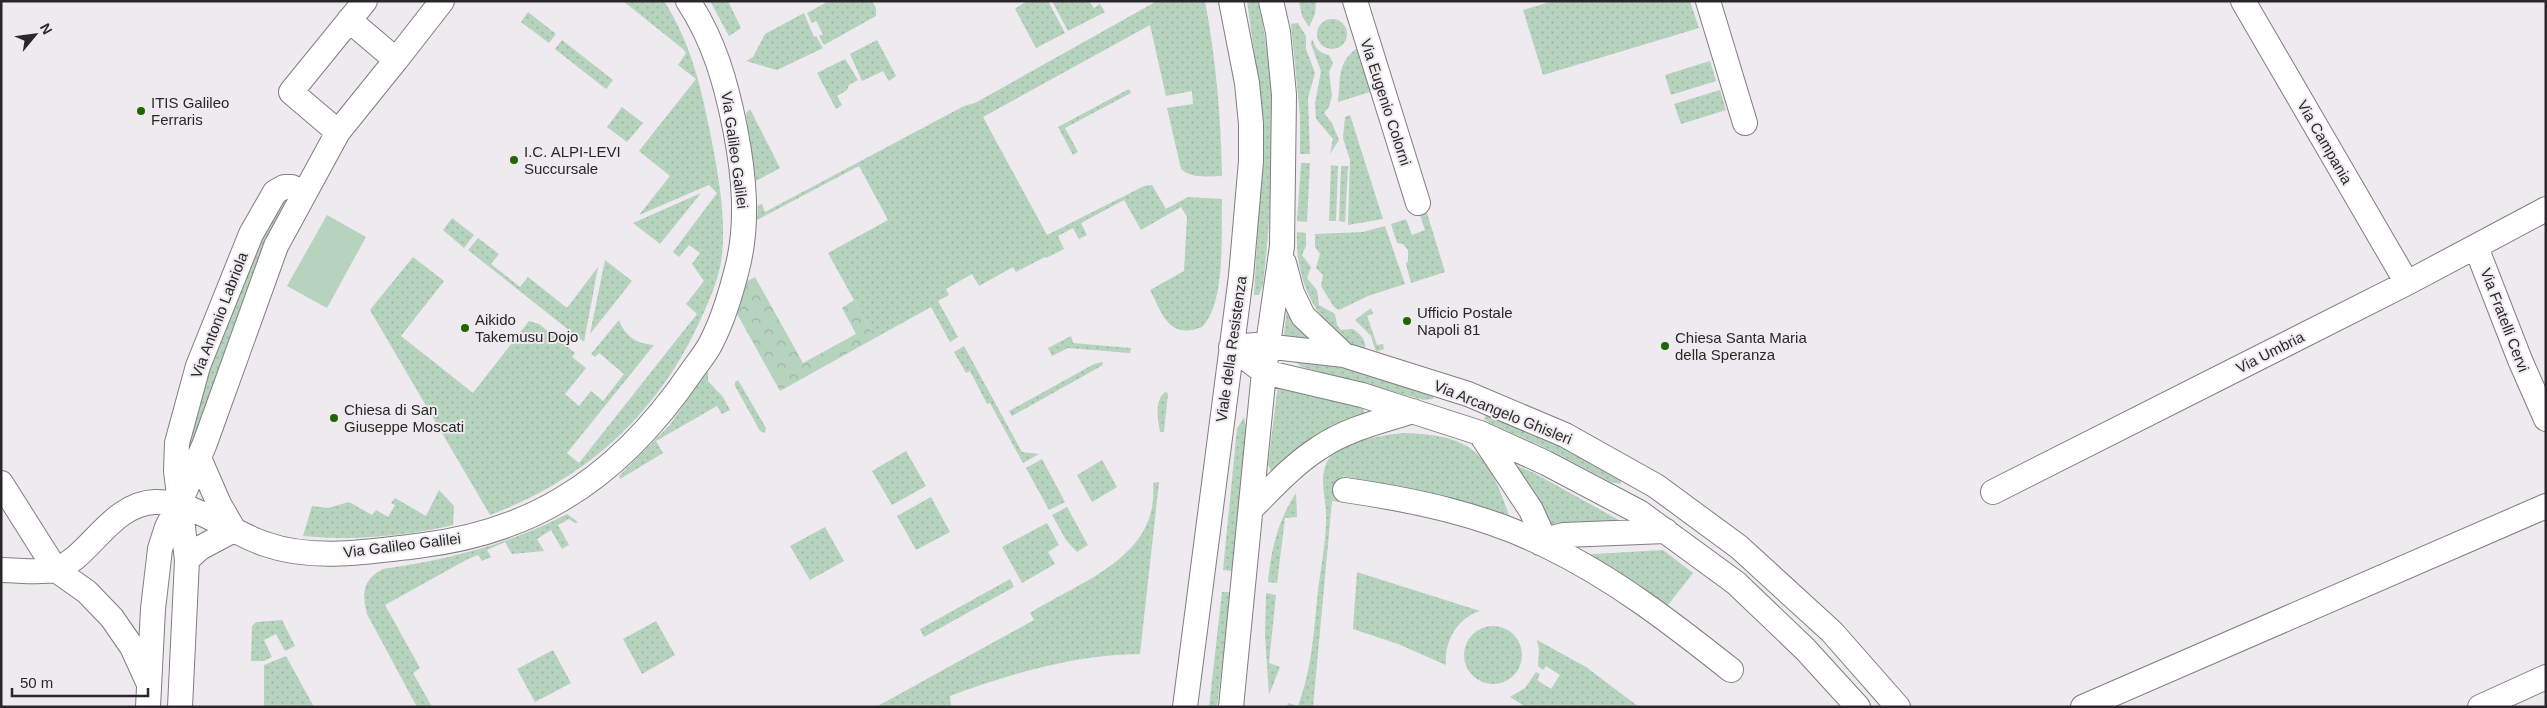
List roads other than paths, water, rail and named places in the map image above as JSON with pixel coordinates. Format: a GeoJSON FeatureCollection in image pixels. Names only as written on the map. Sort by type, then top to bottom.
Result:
{"type":"FeatureCollection","features":[{"type":"Feature","properties":{"kind":"street"},"geometry":{"type":"LineString","coordinates":[[338,132],[291,92],[364,1]]}},
{"type":"Feature","properties":{"kind":"street","name":"Via Antonio Labriola"},"geometry":{"type":"LineString","coordinates":[[149,695],[153,609],[160,549],[167,527],[179,505],[199,458],[276,246],[338,132],[442,1]]}},
{"type":"Feature","properties":{"kind":"street","name":"Via Galileo Galilei"},"geometry":{"type":"LineString","coordinates":[[56,570],[83,550],[126,510],[137,504],[156,502],[179,505],[261,543],[289,552],[334,554],[419,546],[474,535],[535,513],[564,498],[628,448],[657,419],[712,343],[738,268],[744,216],[737,137],[728,89],[706,32],[688,1]]}},
{"type":"Feature","properties":{"kind":"street","name":"Viale della Resistenza"},"geometry":{"type":"LineString","coordinates":[[1183,703],[1231,347],[1251,161],[1251,124],[1247,83],[1231,1]]}},
{"type":"Feature","properties":{"kind":"street"},"geometry":{"type":"LineString","coordinates":[[1231,707],[1264,372],[1270,346],[1282,246],[1284,95],[1278,32],[1271,1]]}},
{"type":"Feature","properties":{"kind":"street","name":"Via Eugenio Colorni"},"geometry":{"type":"LineString","coordinates":[[1354,1],[1418,203]]}},
{"type":"Feature","properties":{"kind":"street"},"geometry":{"type":"LineString","coordinates":[[1708,1],[1746,123]]}},
{"type":"Feature","properties":{"kind":"street","name":"Via Campania"},"geometry":{"type":"LineString","coordinates":[[2243,1],[2407,283]]}},
{"type":"Feature","properties":{"kind":"street"},"geometry":{"type":"LineString","coordinates":[[349,20],[396,60]]}},
{"type":"Feature","properties":{"kind":"street","name":"Via Antonio Labriola"},"geometry":{"type":"LineString","coordinates":[[180,707],[187,560],[176,470],[177,443],[198,366],[251,234],[273,196],[280,188],[289,186],[303,194]]}},
{"type":"Feature","properties":{"kind":"street","name":"Via Umbria"},"geometry":{"type":"LineString","coordinates":[[1993,492],[2407,283],[2546,209]]}},
{"type":"Feature","properties":{"kind":"street","name":"Via Arcangelo Ghisleri"},"geometry":{"type":"LineString","coordinates":[[1282,246],[1282,257],[1292,293],[1303,316],[1344,355]]}},
{"type":"Feature","properties":{"kind":"street","name":"Via Fratelli Cervi"},"geometry":{"type":"LineString","coordinates":[[2476,247],[2520,360],[2546,419]]}},
{"type":"Feature","properties":{"kind":"street","name":"Via Arcangelo Ghisleri"},"geometry":{"type":"LineString","coordinates":[[1231,347],[1270,346],[1344,355],[1468,394],[1565,435],[1656,486],[1740,547],[1832,632],[1898,707]]}},
{"type":"Feature","properties":{"kind":"street","name":"Via Arcangelo Ghisleri"},"geometry":{"type":"LineString","coordinates":[[1231,347],[1264,372],[1362,395],[1455,423],[1480,433],[1546,463],[1639,512],[1736,583],[1805,649],[1858,707]]}},
{"type":"Feature","properties":{"kind":"street"},"geometry":{"type":"LineString","coordinates":[[1455,423],[1468,394]]}},
{"type":"Feature","properties":{"kind":"street"},"geometry":{"type":"LineString","coordinates":[[1252,508],[1284,476],[1318,448],[1356,430],[1413,411]]}},
{"type":"Feature","properties":{"kind":"street","name":"Via Arcangelo Ghisleri"},"geometry":{"type":"LineString","coordinates":[[1480,433],[1531,510],[1542,534],[1544,544]]}},
{"type":"Feature","properties":{"kind":"street"},"geometry":{"type":"LineString","coordinates":[[187,560],[200,548],[234,530],[219,504],[199,458]]}},
{"type":"Feature","properties":{"kind":"street"},"geometry":{"type":"LineString","coordinates":[[1,483],[56,570],[87,592],[112,618],[132,647],[149,695]]}},
{"type":"Feature","properties":{"kind":"street"},"geometry":{"type":"LineString","coordinates":[[1639,512],[1656,486]]}},
{"type":"Feature","properties":{"kind":"street"},"geometry":{"type":"LineString","coordinates":[[1345,490],[1413,500],[1491,524],[1544,544],[1596,572],[1656,610],[1730,670]]}},
{"type":"Feature","properties":{"kind":"street"},"geometry":{"type":"LineString","coordinates":[[2083,707],[2129,697],[2546,506]]}},
{"type":"Feature","properties":{"kind":"street"},"geometry":{"type":"LineString","coordinates":[[1544,544],[1552,538],[1564,535],[1666,531]]}},
{"type":"Feature","properties":{"kind":"street"},"geometry":{"type":"LineString","coordinates":[[1,570],[56,570]]}},
{"type":"Feature","properties":{"kind":"street"},"geometry":{"type":"LineString","coordinates":[[1236,660],[1245,707]]}},
{"type":"Feature","properties":{"kind":"street"},"geometry":{"type":"LineString","coordinates":[[2480,707],[2546,677]]}},
{"type":"Feature","properties":{"kind":"place","name":"ITIS Galileo Ferraris"},"geometry":{"type":"Point","coordinates":[141,111]}},
{"type":"Feature","properties":{"kind":"place","name":"I.C. ALPI-LEVI Succursale"},"geometry":{"type":"Point","coordinates":[514,160]}},
{"type":"Feature","properties":{"kind":"place","name":"Ufficio Postale Napoli 81"},"geometry":{"type":"Point","coordinates":[1407,321]}},
{"type":"Feature","properties":{"kind":"place","name":"Aikido Takemusu Dojo"},"geometry":{"type":"Point","coordinates":[465,328]}},
{"type":"Feature","properties":{"kind":"place","name":"Chiesa Santa Maria della Speranza"},"geometry":{"type":"Point","coordinates":[1665,346]}},
{"type":"Feature","properties":{"kind":"place","name":"Chiesa di San Giuseppe Moscati"},"geometry":{"type":"Point","coordinates":[334,418]}}]}
